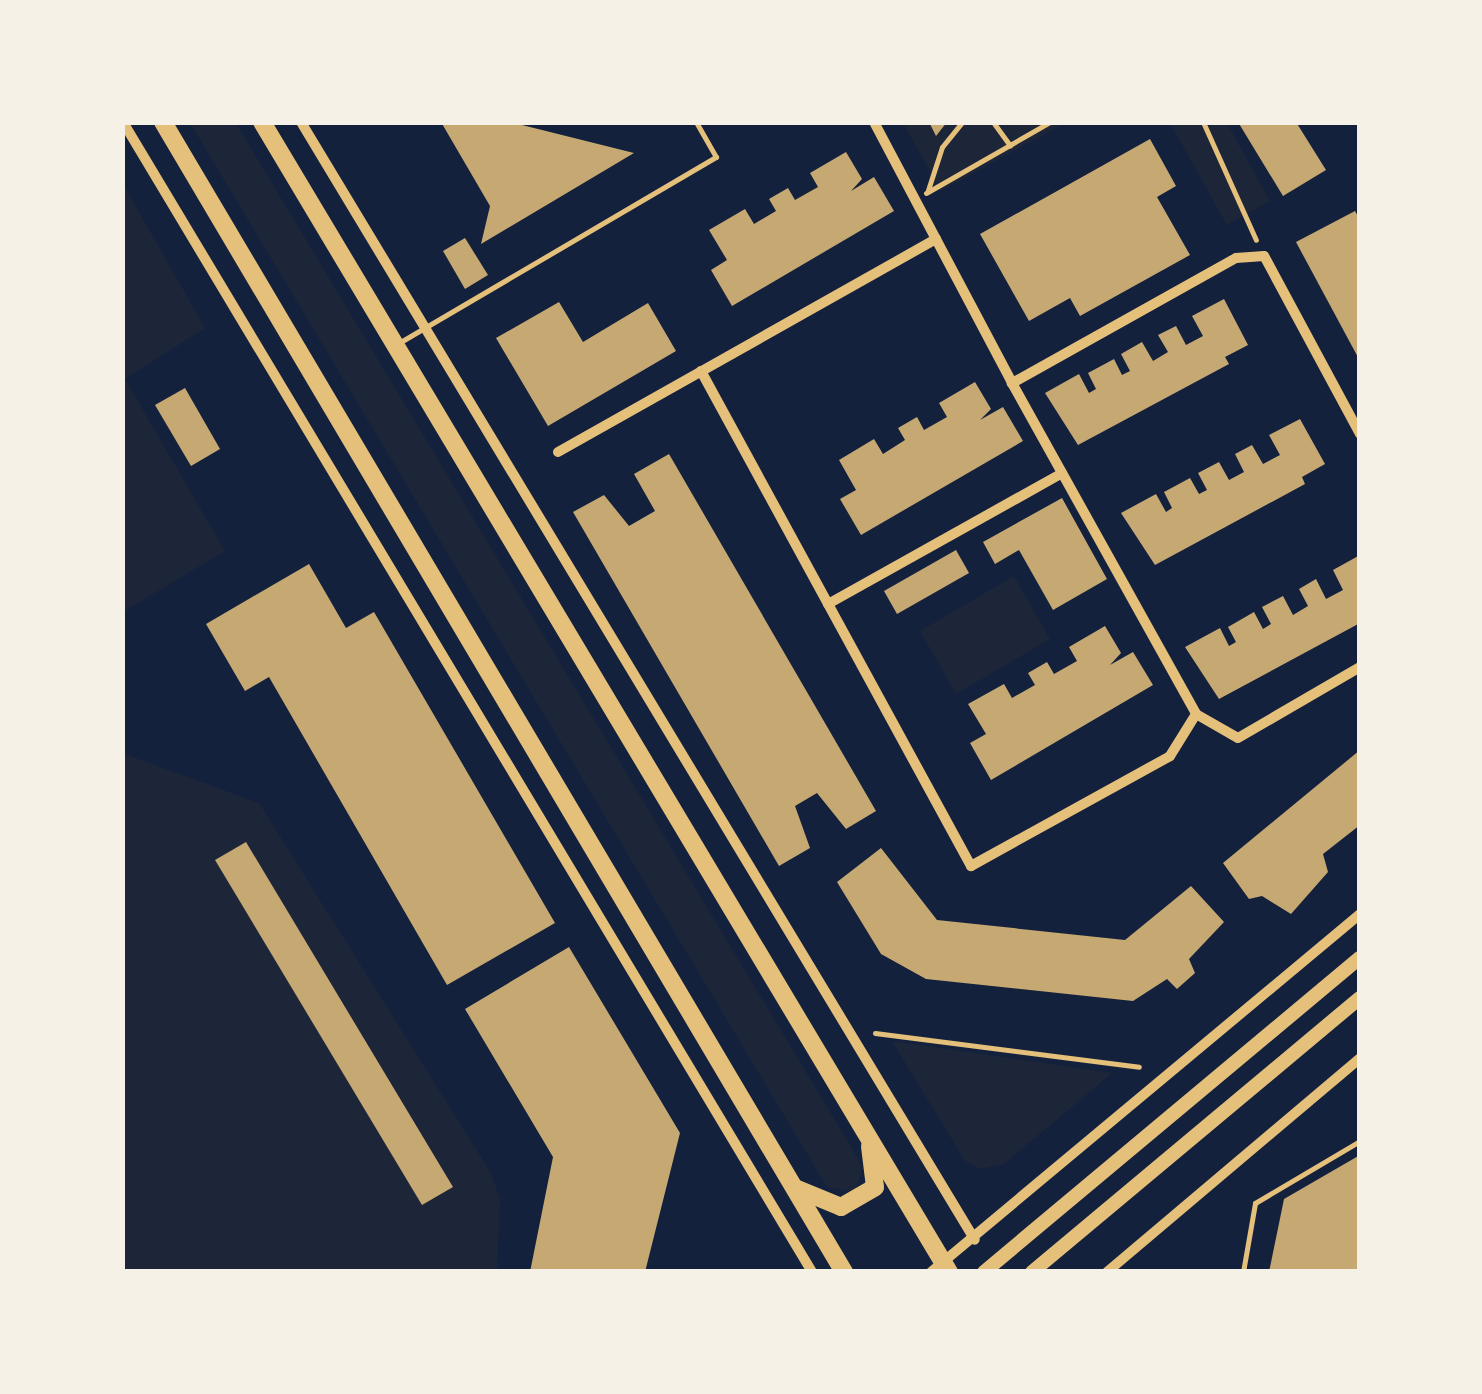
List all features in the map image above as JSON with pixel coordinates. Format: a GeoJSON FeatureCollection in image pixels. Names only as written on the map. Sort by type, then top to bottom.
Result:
{"type":"FeatureCollection","features":[{"type":"Feature","properties":{"kind":"main road"},"geometry":{"type":"LineString","coordinates":[[163,122],[844,1272]]}},
{"type":"Feature","properties":{"kind":"main road"},"geometry":{"type":"LineString","coordinates":[[262,122],[870,1140],[941,1269]]}},
{"type":"Feature","properties":{"kind":"main road"},"geometry":{"type":"LineString","coordinates":[[796,1188],[842,1207],[874,1187],[870,1140]]}},
{"type":"Feature","properties":{"kind":"street"},"geometry":{"type":"LineString","coordinates":[[123,122],[812,1272]]}},
{"type":"Feature","properties":{"kind":"street"},"geometry":{"type":"LineString","coordinates":[[301,122],[975,1240]]}},
{"type":"Feature","properties":{"kind":"street"},"geometry":{"type":"LineString","coordinates":[[874,122],[1012,383],[1196,714],[1238,738],[1360,667]]}},
{"type":"Feature","properties":{"kind":"street"},"geometry":{"type":"LineString","coordinates":[[558,452],[936,239]]}},
{"type":"Feature","properties":{"kind":"street"},"geometry":{"type":"LineString","coordinates":[[1012,383],[1236,258],[1264,256],[1360,434]]}},
{"type":"Feature","properties":{"kind":"street"},"geometry":{"type":"LineString","coordinates":[[701,371],[972,866],[1170,756],[1196,714]]}},
{"type":"Feature","properties":{"kind":"street"},"geometry":{"type":"LineString","coordinates":[[828,604],[1062,473]]}},
{"type":"Feature","properties":{"kind":"street"},"geometry":{"type":"LineString","coordinates":[[941,1269],[1360,914]]}},
{"type":"Feature","properties":{"kind":"street"},"geometry":{"type":"LineString","coordinates":[[984,1272],[1360,958]]}},
{"type":"Feature","properties":{"kind":"street"},"geometry":{"type":"LineString","coordinates":[[1032,1272],[1360,998]]}},
{"type":"Feature","properties":{"kind":"street"},"geometry":{"type":"LineString","coordinates":[[1107,1272],[1360,1058]]}},
{"type":"Feature","properties":{"kind":"lane"},"geometry":{"type":"LineString","coordinates":[[394,346],[716,157],[696,122]]}},
{"type":"Feature","properties":{"kind":"lane"},"geometry":{"type":"LineString","coordinates":[[1243,1272],[1256,1202],[1360,1140]]}},
{"type":"Feature","properties":{"kind":"path"},"geometry":{"type":"LineString","coordinates":[[928,192],[942,147],[962,122]]}},
{"type":"Feature","properties":{"kind":"path"},"geometry":{"type":"LineString","coordinates":[[993,122],[1010,146]]}},
{"type":"Feature","properties":{"kind":"path"},"geometry":{"type":"LineString","coordinates":[[915,199],[1050,122]]}},
{"type":"Feature","properties":{"kind":"path"},"geometry":{"type":"LineString","coordinates":[[1202,122],[1264,256]]}},
{"type":"Feature","properties":{"kind":"path"},"geometry":{"type":"LineString","coordinates":[[875,1033],[1139,1067]]}},
{"type":"Feature","properties":{"kind":"shaded area"},"geometry":{"type":"Polygon","coordinates":[[[190,123],[236,123],[863,1167],[855,1192],[827,1187],[190,123]]]}},
{"type":"Feature","properties":{"kind":"shaded area"},"geometry":{"type":"Polygon","coordinates":[[[903,123],[1065,123],[941,191],[903,123]]]}},
{"type":"Feature","properties":{"kind":"shaded area"},"geometry":{"type":"Polygon","coordinates":[[[1170,123],[1227,123],[1270,201],[1227,225],[1170,123]]]}},
{"type":"Feature","properties":{"kind":"shaded area"},"geometry":{"type":"Polygon","coordinates":[[[123,184],[205,328],[125,379],[225,551],[123,612],[123,184]]]}},
{"type":"Feature","properties":{"kind":"shaded area"},"geometry":{"type":"Polygon","coordinates":[[[1014,576],[1050,639],[956,694],[920,631],[1014,576]]]}},
{"type":"Feature","properties":{"kind":"shaded area"},"geometry":{"type":"Polygon","coordinates":[[[122,753],[259,803],[491,1173],[500,1200],[497,1271],[123,1271],[122,753]]]}},
{"type":"Feature","properties":{"kind":"shaded area"},"geometry":{"type":"Polygon","coordinates":[[[892,1041],[1112,1073],[1004,1164],[981,1169],[965,1161],[892,1041]]]}},
{"type":"Feature","properties":{"kind":"building"},"geometry":{"type":"Polygon","coordinates":[[[441,122],[510,122],[634,153],[481,244],[490,206],[441,122]]]}},
{"type":"Feature","properties":{"kind":"building"},"geometry":{"type":"Polygon","coordinates":[[[929,122],[947,122],[936,136],[929,122]]]}},
{"type":"Feature","properties":{"kind":"building"},"geometry":{"type":"Polygon","coordinates":[[[1238,122],[1296,122],[1326,170],[1283,196],[1238,122]]]}},
{"type":"Feature","properties":{"kind":"building"},"geometry":{"type":"Polygon","coordinates":[[[1150,139],[1176,186],[1157,197],[1190,255],[1080,316],[1070,298],[1029,321],[980,234],[1150,139]]]}},
{"type":"Feature","properties":{"kind":"building"},"geometry":{"type":"Polygon","coordinates":[[[846,152],[862,179],[851,191],[874,177],[894,211],[732,306],[711,270],[727,260],[709,230],[745,209],[754,224],[776,211],[769,199],[788,188],[795,200],[818,187],[810,173],[846,152]]]}},
{"type":"Feature","properties":{"kind":"building"},"geometry":{"type":"Polygon","coordinates":[[[1355,211],[1360,220],[1360,361],[1296,242],[1355,211]]]}},
{"type":"Feature","properties":{"kind":"building"},"geometry":{"type":"Polygon","coordinates":[[[465,238],[488,275],[465,289],[443,251],[465,238]]]}},
{"type":"Feature","properties":{"kind":"building"},"geometry":{"type":"Polygon","coordinates":[[[1224,299],[1248,345],[1225,357],[1229,364],[1078,445],[1045,393],[1079,374],[1089,393],[1096,389],[1088,373],[1114,359],[1122,375],[1130,371],[1121,354],[1142,342],[1153,361],[1168,352],[1158,335],[1176,326],[1186,345],[1203,336],[1192,316],[1224,299]]]}},
{"type":"Feature","properties":{"kind":"building"},"geometry":{"type":"Polygon","coordinates":[[[559,302],[583,342],[648,303],[676,351],[548,426],[496,338],[559,302]]]}},
{"type":"Feature","properties":{"kind":"building"},"geometry":{"type":"Polygon","coordinates":[[[975,382],[991,409],[980,420],[1003,407],[1023,441],[861,535],[840,499],[856,490],[839,460],[874,439],[883,454],[905,440],[898,428],[917,417],[924,430],[947,417],[939,403],[975,382]]]}},
{"type":"Feature","properties":{"kind":"building"},"geometry":{"type":"Polygon","coordinates":[[[185,388],[220,449],[191,466],[155,405],[185,388]]]}},
{"type":"Feature","properties":{"kind":"building"},"geometry":{"type":"Polygon","coordinates":[[[1300,419],[1325,464],[1302,477],[1305,484],[1155,565],[1121,513],[1156,494],[1166,512],[1172,508],[1164,492],[1190,478],[1199,494],[1207,490],[1198,473],[1219,462],[1229,480],[1244,472],[1235,454],[1252,445],[1263,464],[1280,455],[1269,435],[1300,419]]]}},
{"type":"Feature","properties":{"kind":"building"},"geometry":{"type":"Polygon","coordinates":[[[669,454],[876,811],[846,829],[817,793],[795,806],[810,848],[779,866],[573,512],[604,495],[629,526],[655,511],[634,474],[669,454]]]}},
{"type":"Feature","properties":{"kind":"building"},"geometry":{"type":"Polygon","coordinates":[[[1062,498],[1107,579],[1053,610],[1019,550],[995,564],[983,542],[1062,498]]]}},
{"type":"Feature","properties":{"kind":"building"},"geometry":{"type":"Polygon","coordinates":[[[956,550],[969,573],[897,614],[884,591],[956,550]]]}},
{"type":"Feature","properties":{"kind":"building"},"geometry":{"type":"Polygon","coordinates":[[[1360,555],[1360,623],[1219,699],[1185,647],[1220,628],[1229,646],[1236,642],[1228,627],[1254,612],[1263,629],[1271,624],[1262,607],[1283,596],[1293,615],[1308,606],[1299,589],[1316,579],[1326,599],[1343,590],[1333,570],[1360,555]]]}},
{"type":"Feature","properties":{"kind":"building"},"geometry":{"type":"Polygon","coordinates":[[[309,564],[346,628],[374,612],[555,923],[447,985],[269,677],[245,691],[206,624],[309,564]]]}},
{"type":"Feature","properties":{"kind":"building"},"geometry":{"type":"Polygon","coordinates":[[[1105,626],[1121,653],[1110,665],[1133,652],[1153,685],[991,780],[970,743],[986,734],[968,704],[1004,684],[1012,698],[1035,685],[1028,673],[1047,662],[1054,674],[1077,661],[1069,647],[1105,626]]]}},
{"type":"Feature","properties":{"kind":"building"},"geometry":{"type":"Polygon","coordinates":[[[1360,750],[1360,825],[1323,854],[1328,872],[1291,914],[1262,896],[1249,899],[1223,863],[1360,750]]]}},
{"type":"Feature","properties":{"kind":"building"},"geometry":{"type":"Polygon","coordinates":[[[246,842],[453,1187],[422,1205],[215,860],[246,842]]]}},
{"type":"Feature","properties":{"kind":"building"},"geometry":{"type":"Polygon","coordinates":[[[881,848],[937,920],[1125,940],[1191,886],[1224,922],[1189,959],[1195,973],[1177,989],[1167,979],[1133,1001],[926,979],[881,954],[837,882],[881,848]]]}},
{"type":"Feature","properties":{"kind":"building"},"geometry":{"type":"Polygon","coordinates":[[[569,947],[680,1133],[645,1272],[530,1272],[553,1157],[465,1009],[569,947]]]}},
{"type":"Feature","properties":{"kind":"building"},"geometry":{"type":"Polygon","coordinates":[[[1360,1155],[1360,1272],[1269,1272],[1284,1199],[1360,1155]]]}}]}
